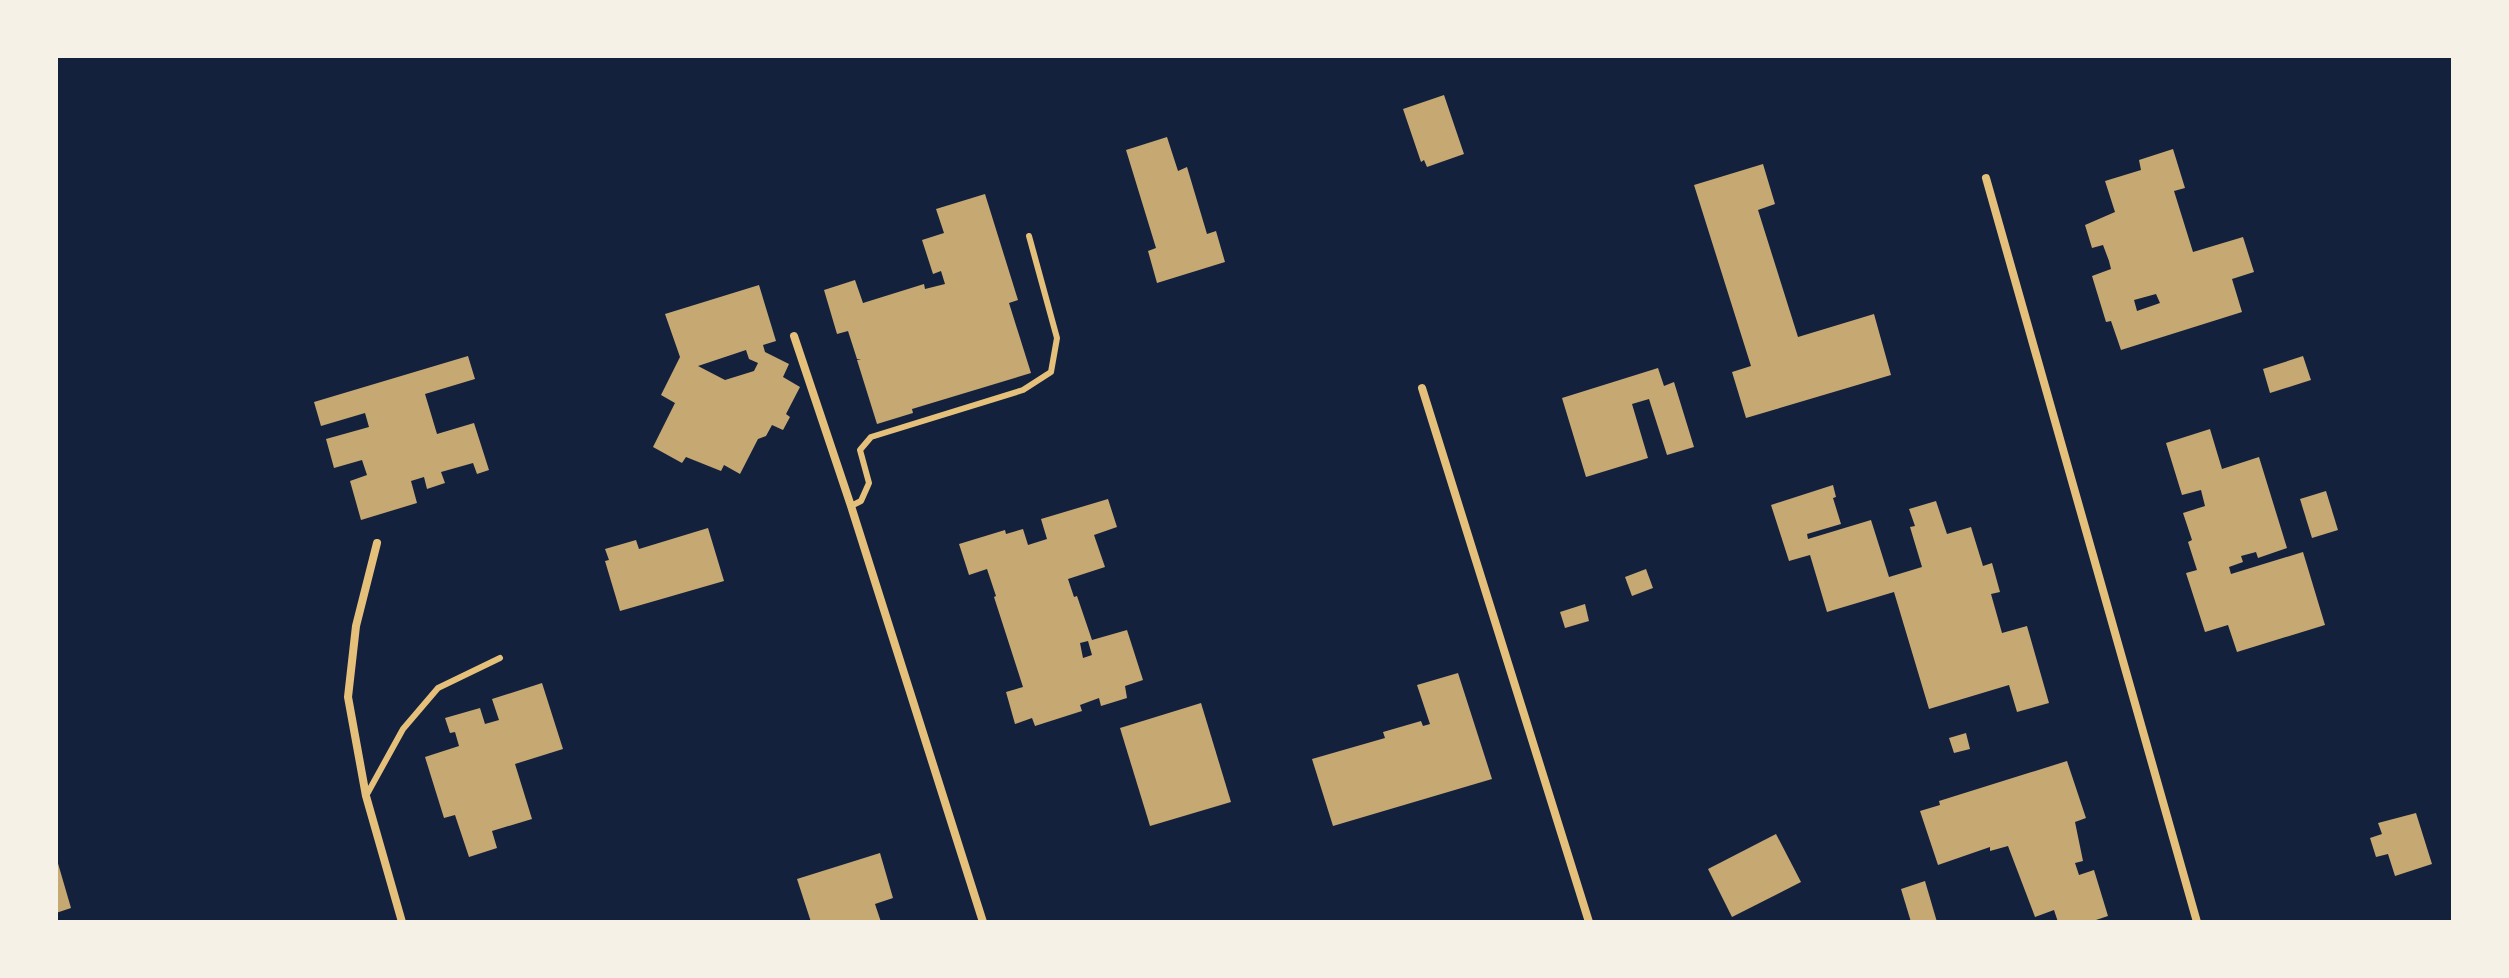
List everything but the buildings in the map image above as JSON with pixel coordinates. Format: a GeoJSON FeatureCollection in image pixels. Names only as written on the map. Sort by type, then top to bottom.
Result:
{"type":"FeatureCollection","features":[{"type":"Feature","properties":{"kind":"street"},"geometry":{"type":"LineString","coordinates":[[1986,178],[2197,922]]}},
{"type":"Feature","properties":{"kind":"street"},"geometry":{"type":"LineString","coordinates":[[794,336],[983,922]]}},
{"type":"Feature","properties":{"kind":"street"},"geometry":{"type":"LineString","coordinates":[[1422,388],[1589,922]]}},
{"type":"Feature","properties":{"kind":"street"},"geometry":{"type":"LineString","coordinates":[[377,543],[356,626],[348,697],[366,796],[402,922]]}},
{"type":"Feature","properties":{"kind":"lane"},"geometry":{"type":"LineString","coordinates":[[851,506],[861,501],[869,483],[860,450],[871,437],[1023,390],[1051,372],[1057,338],[1029,236]]}},
{"type":"Feature","properties":{"kind":"lane"},"geometry":{"type":"LineString","coordinates":[[366,796],[403,729],[438,688],[500,658]]}}]}
